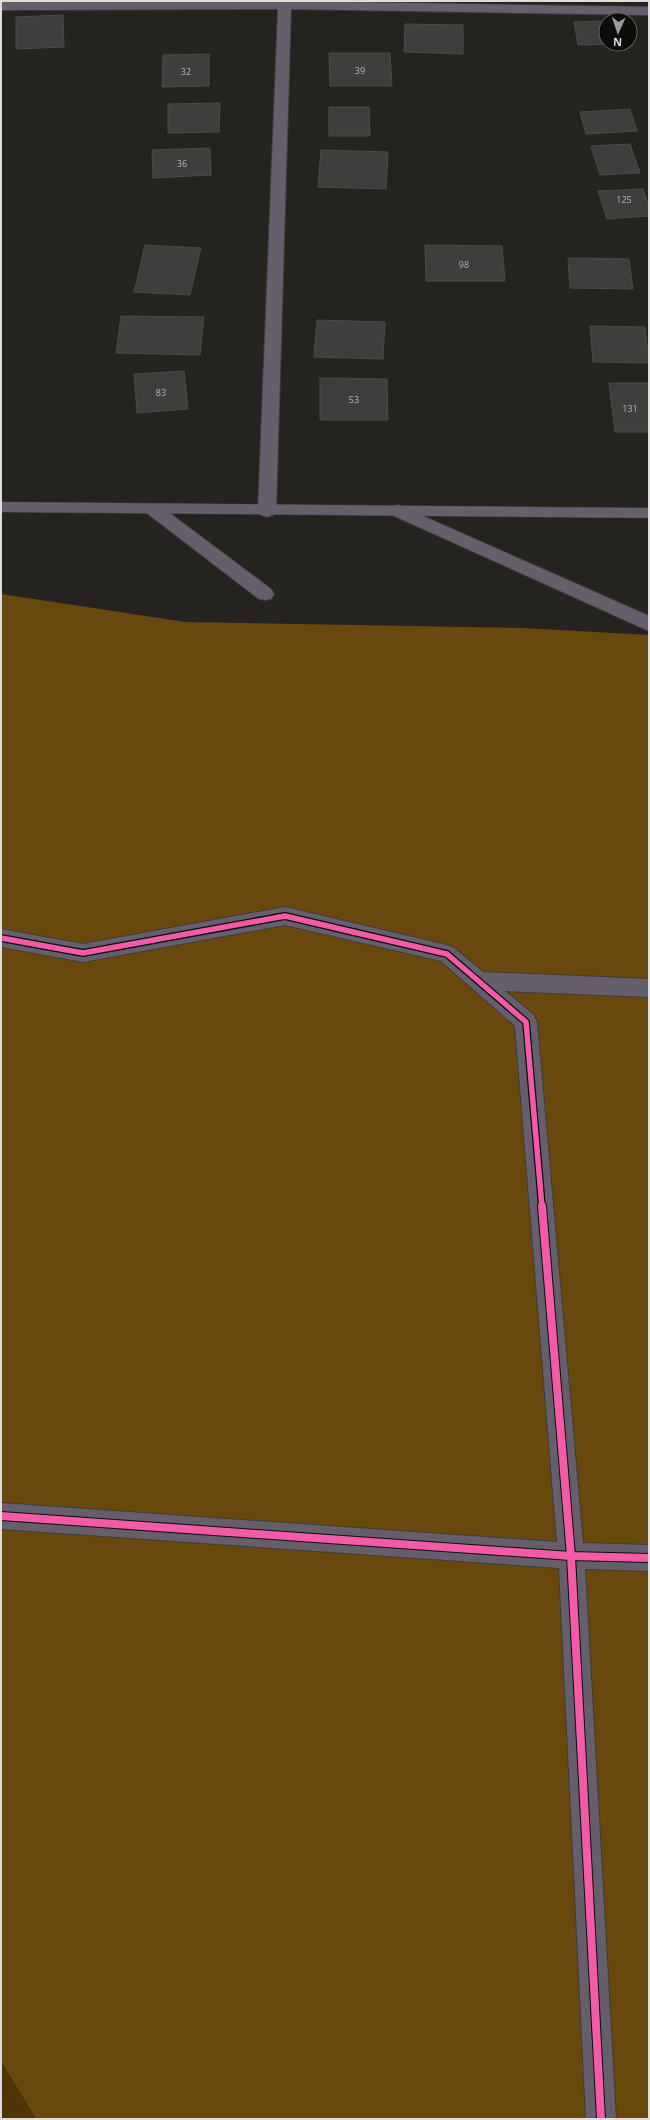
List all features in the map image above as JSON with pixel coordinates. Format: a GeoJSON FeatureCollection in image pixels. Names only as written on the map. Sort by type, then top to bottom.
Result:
{"type":"FeatureCollection","features":[{"type":"Feature","properties":{"kind":"street"},"geometry":{"type":"LineString","coordinates":[[267,511],[285,3]]}},
{"type":"Feature","properties":{"kind":"street"},"geometry":{"type":"LineString","coordinates":[[1,6],[285,3],[649,11]]}},
{"type":"Feature","properties":{"kind":"street"},"geometry":{"type":"LineString","coordinates":[[154,510],[265,594]]}},
{"type":"Feature","properties":{"kind":"street"},"geometry":{"type":"LineString","coordinates":[[398,511],[649,624]]}},
{"type":"Feature","properties":{"kind":"street"},"geometry":{"type":"LineString","coordinates":[[1,938],[83,953],[285,916],[447,954],[526,1022],[571,1556],[601,2119]]}},
{"type":"Feature","properties":{"kind":"street"},"geometry":{"type":"LineString","coordinates":[[479,981],[649,988]]}},
{"type":"Feature","properties":{"kind":"street"},"geometry":{"type":"LineString","coordinates":[[1,1516],[571,1556],[649,1558]]}},
{"type":"Feature","properties":{"kind":"lane"},"geometry":{"type":"LineString","coordinates":[[1,507],[154,510],[649,513]]}},
{"type":"Feature","properties":{"kind":"shaded area"},"geometry":{"type":"Polygon","coordinates":[[[1,594],[185,622],[523,628],[649,635],[649,2119],[36,2119],[1,2061],[1,594]]]}},
{"type":"Feature","properties":{"kind":"shaded area"},"geometry":{"type":"Polygon","coordinates":[[[1,2061],[36,2119],[1,2119],[1,2061]]]}},
{"type":"Feature","properties":{"kind":"building"},"geometry":{"type":"Polygon","coordinates":[[[63,15],[64,47],[16,49],[16,17],[63,15]]]}},
{"type":"Feature","properties":{"kind":"building"},"geometry":{"type":"Polygon","coordinates":[[[598,21],[598,44],[578,45],[574,22],[598,21]]]}},
{"type":"Feature","properties":{"kind":"building"},"geometry":{"type":"Polygon","coordinates":[[[405,24],[463,25],[463,54],[404,52],[405,24]]]}},
{"type":"Feature","properties":{"kind":"building"},"geometry":{"type":"Polygon","coordinates":[[[329,53],[390,53],[392,86],[330,86],[329,53]]]}},
{"type":"Feature","properties":{"kind":"building"},"geometry":{"type":"Polygon","coordinates":[[[209,54],[209,86],[162,87],[163,55],[209,54]]]}},
{"type":"Feature","properties":{"kind":"building"},"geometry":{"type":"Polygon","coordinates":[[[220,103],[219,132],[168,133],[168,104],[220,103]]]}},
{"type":"Feature","properties":{"kind":"building"},"geometry":{"type":"Polygon","coordinates":[[[329,107],[369,107],[370,136],[329,136],[329,107]]]}},
{"type":"Feature","properties":{"kind":"building"},"geometry":{"type":"Polygon","coordinates":[[[630,109],[637,131],[586,134],[580,112],[630,109]]]}},
{"type":"Feature","properties":{"kind":"building"},"geometry":{"type":"Polygon","coordinates":[[[630,144],[640,173],[600,175],[591,146],[630,144]]]}},
{"type":"Feature","properties":{"kind":"building"},"geometry":{"type":"Polygon","coordinates":[[[210,148],[211,175],[153,178],[152,150],[210,148]]]}},
{"type":"Feature","properties":{"kind":"building"},"geometry":{"type":"Polygon","coordinates":[[[321,150],[388,152],[386,189],[318,187],[321,150]]]}},
{"type":"Feature","properties":{"kind":"building"},"geometry":{"type":"Polygon","coordinates":[[[643,189],[649,206],[649,216],[607,219],[598,191],[643,189]]]}},
{"type":"Feature","properties":{"kind":"building"},"geometry":{"type":"Polygon","coordinates":[[[145,245],[201,248],[190,295],[134,292],[145,245]]]}},
{"type":"Feature","properties":{"kind":"building"},"geometry":{"type":"Polygon","coordinates":[[[425,245],[502,246],[505,281],[426,281],[425,245]]]}},
{"type":"Feature","properties":{"kind":"building"},"geometry":{"type":"Polygon","coordinates":[[[568,258],[629,259],[633,289],[570,288],[568,258]]]}},
{"type":"Feature","properties":{"kind":"building"},"geometry":{"type":"Polygon","coordinates":[[[121,316],[204,317],[200,355],[116,353],[121,316]]]}},
{"type":"Feature","properties":{"kind":"building"},"geometry":{"type":"Polygon","coordinates":[[[317,320],[385,322],[383,359],[314,357],[317,320]]]}},
{"type":"Feature","properties":{"kind":"building"},"geometry":{"type":"Polygon","coordinates":[[[590,326],[645,327],[649,363],[593,362],[590,326]]]}},
{"type":"Feature","properties":{"kind":"building"},"geometry":{"type":"Polygon","coordinates":[[[184,371],[188,409],[137,413],[134,374],[184,371]]]}},
{"type":"Feature","properties":{"kind":"building"},"geometry":{"type":"Polygon","coordinates":[[[320,378],[387,379],[388,420],[320,420],[320,378]]]}},
{"type":"Feature","properties":{"kind":"building"},"geometry":{"type":"Polygon","coordinates":[[[609,383],[649,383],[649,432],[615,432],[609,383]]]}},
{"type":"Feature","properties":{"kind":"cycle path"},"geometry":{"type":"LineString","coordinates":[[1,938],[83,953],[285,916],[447,954],[526,1022],[571,1556],[601,2119]]}},
{"type":"Feature","properties":{"kind":"cycle path"},"geometry":{"type":"LineString","coordinates":[[1,1516],[571,1556],[649,1558]]}}]}
